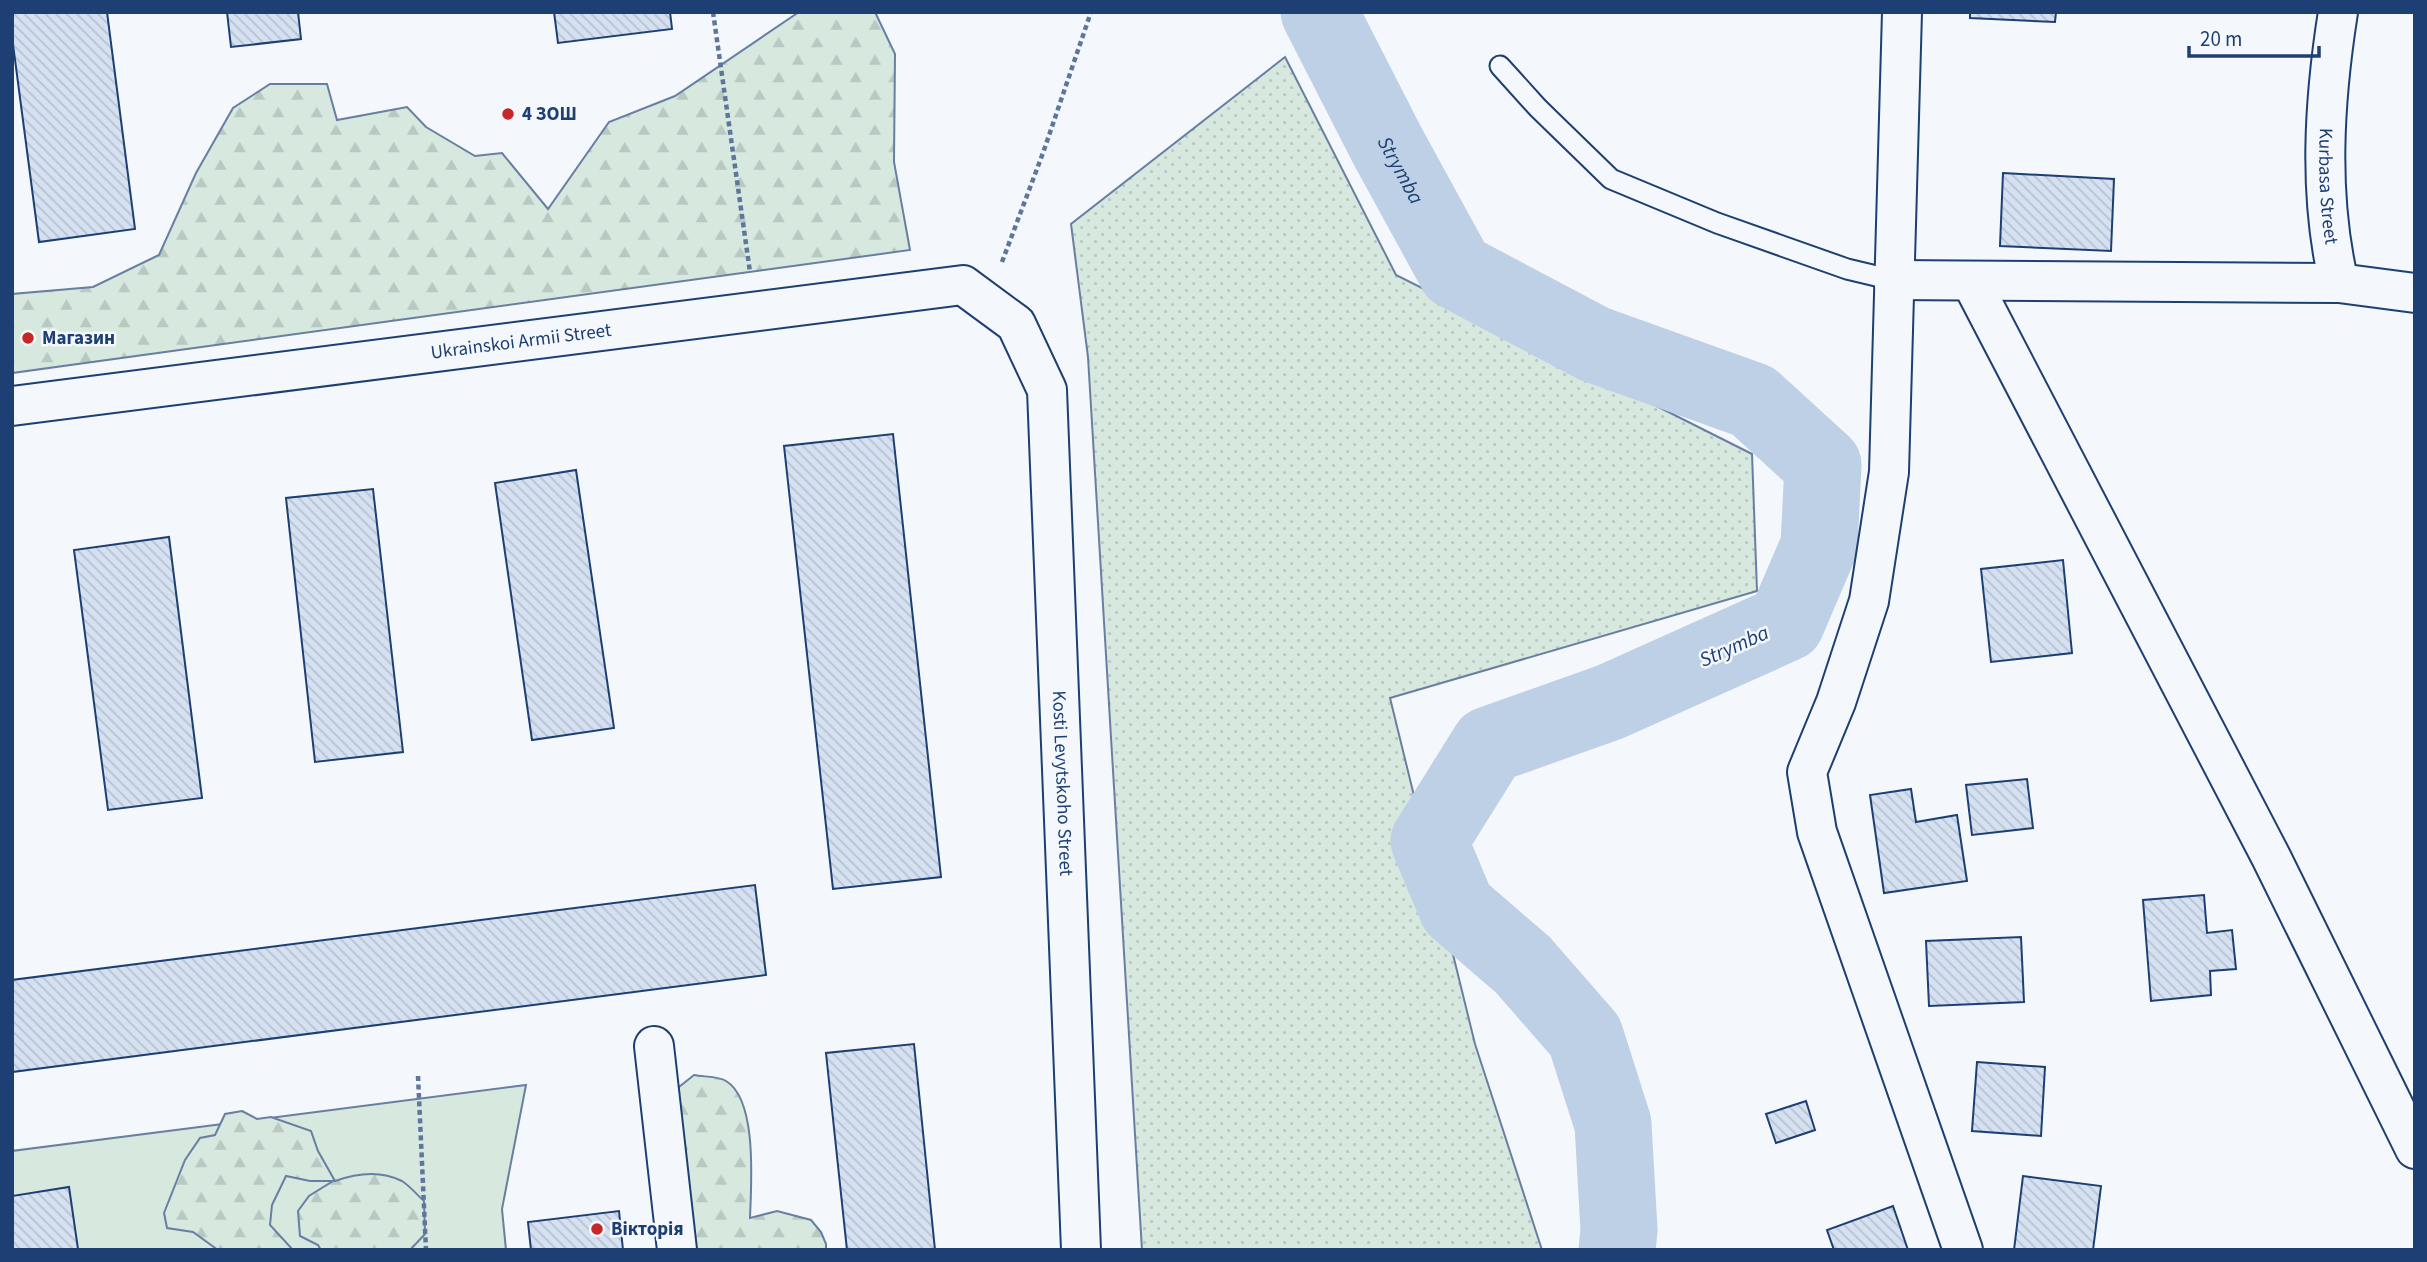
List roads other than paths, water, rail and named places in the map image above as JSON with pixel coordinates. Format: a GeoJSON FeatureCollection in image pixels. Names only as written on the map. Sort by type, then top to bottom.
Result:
{"type":"FeatureCollection","features":[{"type":"Feature","properties":{"kind":"street"},"geometry":{"type":"LineString","coordinates":[[1902,12],[1889,472],[1869,601],[1836,702],[1807,772],[1816,832],[1963,1250]]}},
{"type":"Feature","properties":{"kind":"street","name":"Kurbasa Street"},"geometry":{"type":"LineString","coordinates":[[2339,12],[2324,145],[2330,245],[2339,282]]}},
{"type":"Feature","properties":{"kind":"street"},"geometry":{"type":"LineString","coordinates":[[1893,280],[2339,282],[2415,293]]}},
{"type":"Feature","properties":{"kind":"street"},"geometry":{"type":"LineString","coordinates":[[1971,281],[2271,857],[2415,1149]]}},
{"type":"Feature","properties":{"kind":"street","name":"Ukrainskoi Armii Street"},"geometry":{"type":"LineString","coordinates":[[12,406],[963,285],[1001,314]]}},
{"type":"Feature","properties":{"kind":"street","name":"Kosti Levytskoho Street"},"geometry":{"type":"LineString","coordinates":[[1001,314],[1047,390],[1081,1250]]}},
{"type":"Feature","properties":{"kind":"street"},"geometry":{"type":"LineString","coordinates":[[654,1046],[677,1250]]}},
{"type":"Feature","properties":{"kind":"lane"},"geometry":{"type":"LineString","coordinates":[[1500,66],[1538,108],[1611,179],[1717,223],[1847,270],[1893,280]]}},
{"type":"Feature","properties":{"kind":"waterway","name":"Strymba"},"geometry":{"type":"LineString","coordinates":[[1319,12],[1456,271],[1594,344],[1753,401],[1823,465],[1819,546],[1786,623],[1610,702],[1489,745],[1429,841],[1457,908],[1523,965],[1585,1036],[1613,1124],[1619,1230],[1617,1250]]}},
{"type":"Feature","properties":{"kind":"place","name":"4 ЗОШ"},"geometry":{"type":"Point","coordinates":[508,114]}},
{"type":"Feature","properties":{"kind":"place","name":"Магазин"},"geometry":{"type":"Point","coordinates":[28,338]}},
{"type":"Feature","properties":{"kind":"place","name":"Вікторія"},"geometry":{"type":"Point","coordinates":[597,1229]}}]}
